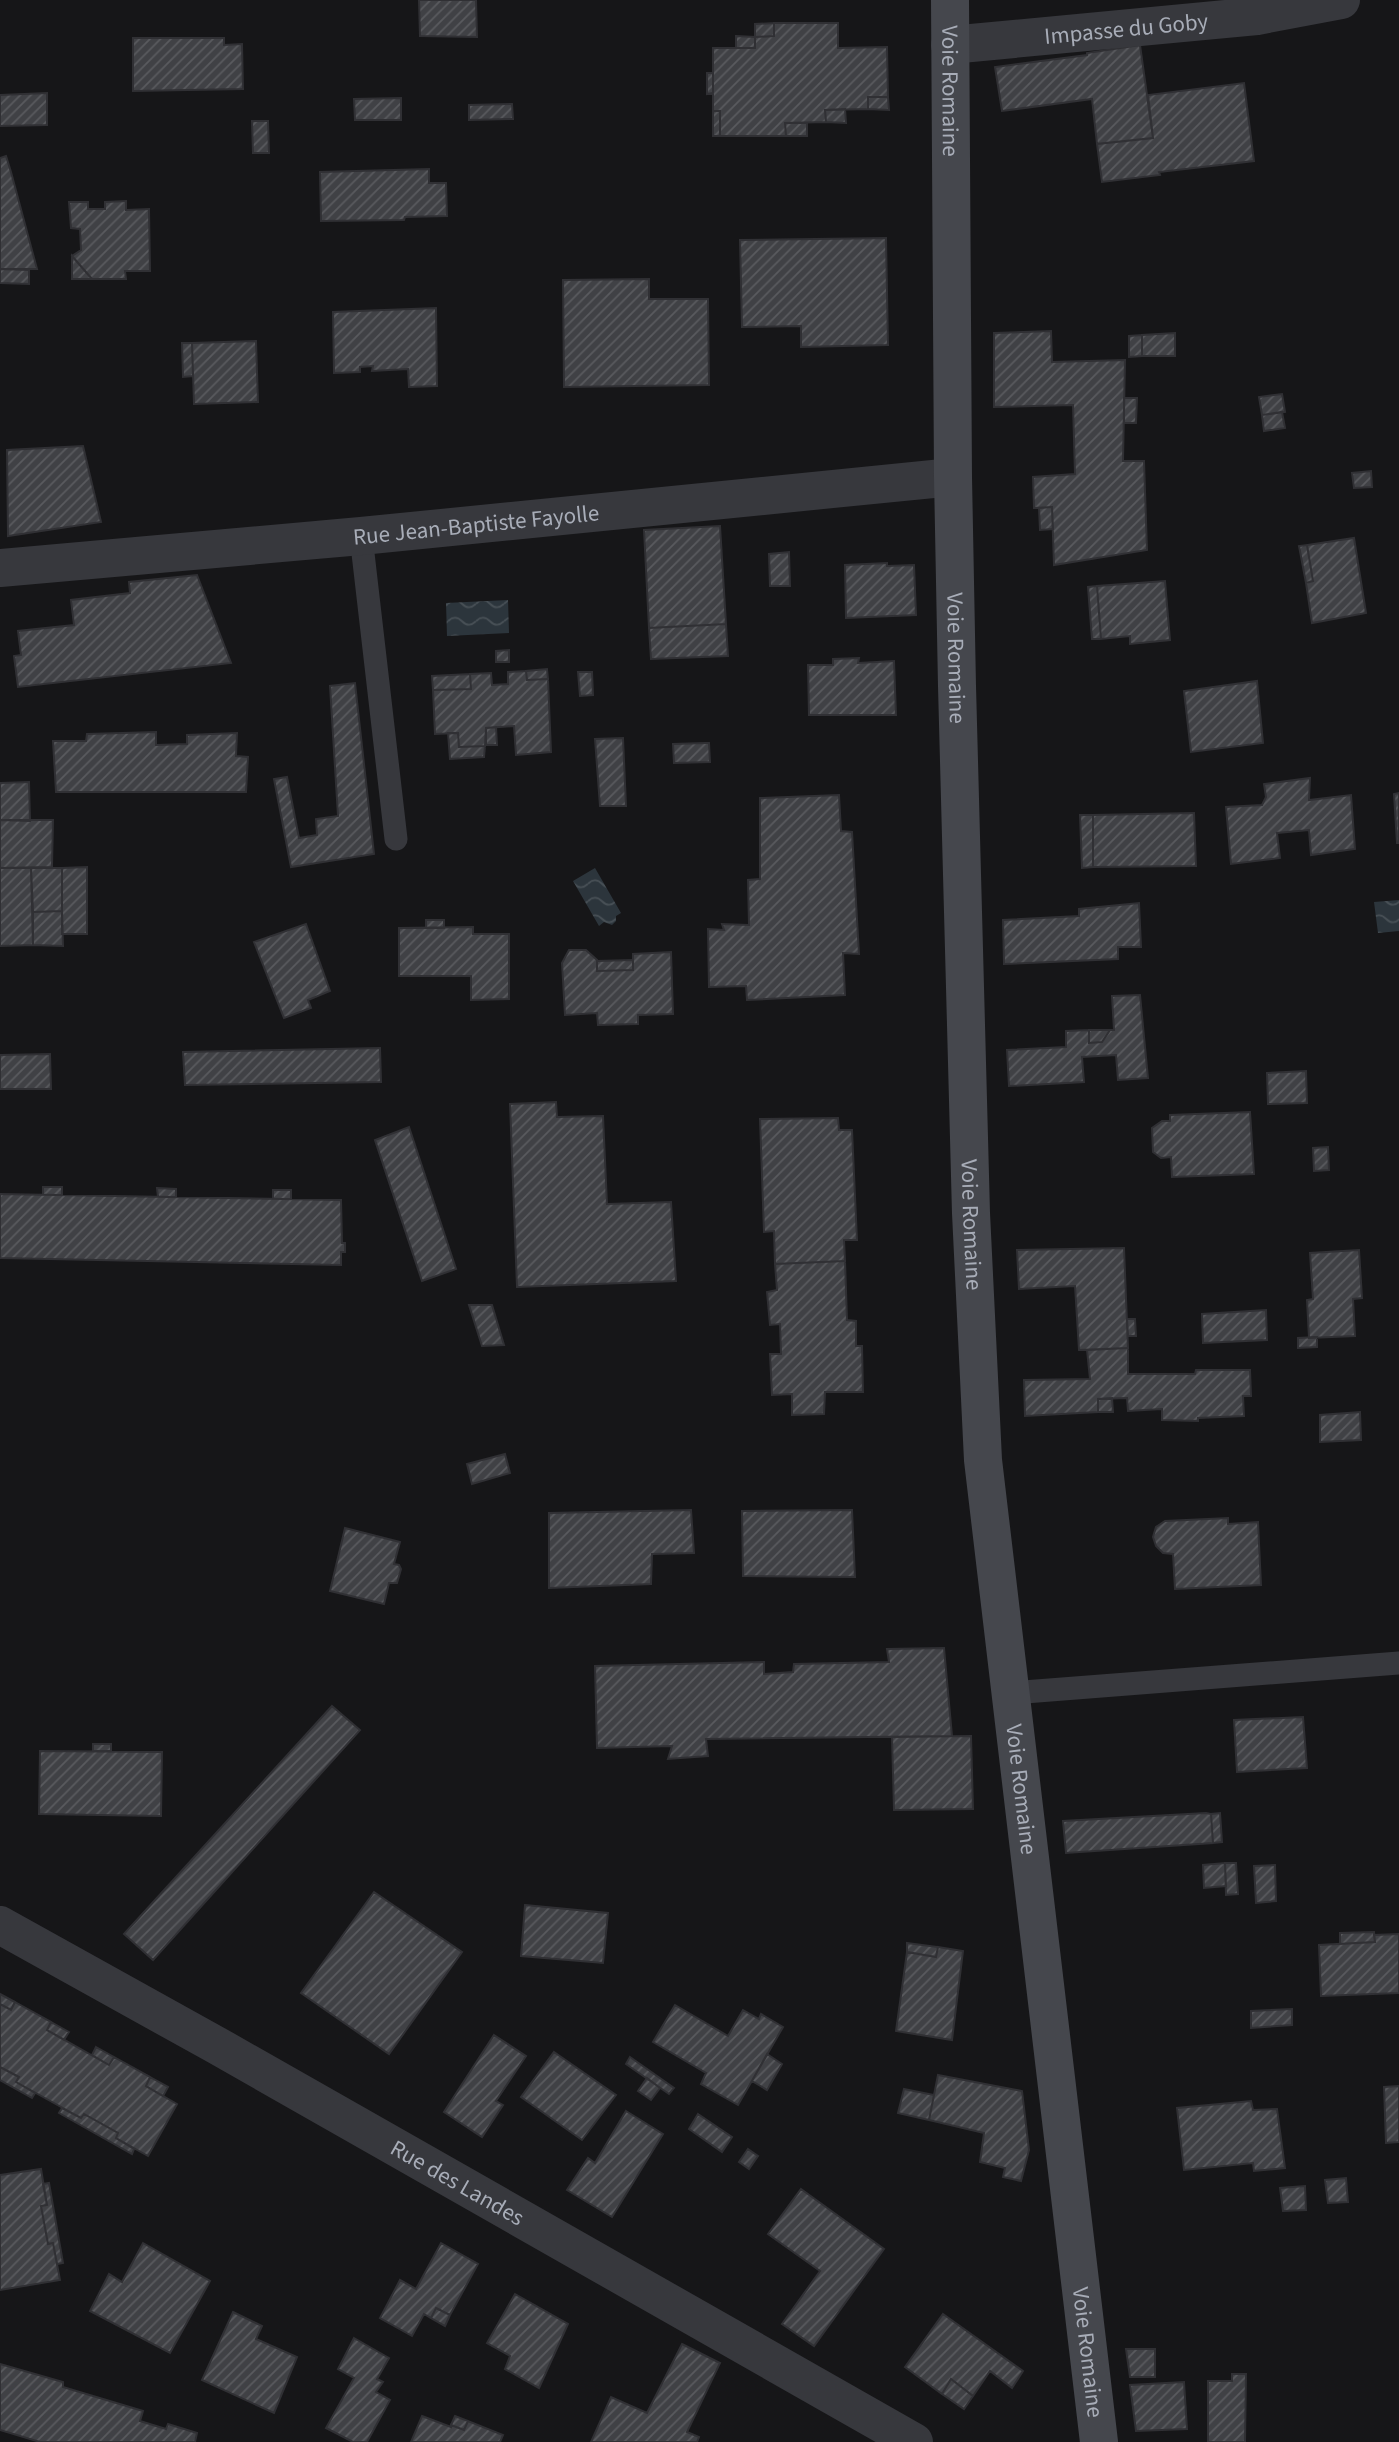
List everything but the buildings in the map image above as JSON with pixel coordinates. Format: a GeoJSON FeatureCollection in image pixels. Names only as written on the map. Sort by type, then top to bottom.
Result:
{"type":"FeatureCollection","features":[{"type":"Feature","properties":{"kind":"street","name":"Voie Romaine"},"geometry":{"type":"LineString","coordinates":[[950,0],[953,477],[971,1223],[983,1460],[1099,2442]]}},
{"type":"Feature","properties":{"kind":"street","name":"Impasse du Goby"},"geometry":{"type":"LineString","coordinates":[[950,45],[1257,16],[1341,0]]}},
{"type":"Feature","properties":{"kind":"street","name":"Rue Jean-Baptiste Fayolle"},"geometry":{"type":"LineString","coordinates":[[0,568],[361,536],[953,477]]}},
{"type":"Feature","properties":{"kind":"street","name":"Rue des Landes"},"geometry":{"type":"LineString","coordinates":[[0,1925],[914,2442]]}},
{"type":"Feature","properties":{"kind":"lane"},"geometry":{"type":"LineString","coordinates":[[361,536],[396,839]]}},
{"type":"Feature","properties":{"kind":"lane"},"geometry":{"type":"LineString","coordinates":[[1011,1693],[1399,1663]]}},
{"type":"Feature","properties":{"kind":"water"},"geometry":{"type":"Polygon","coordinates":[[[508,600],[509,633],[447,636],[446,603],[508,600]]]}},
{"type":"Feature","properties":{"kind":"water"},"geometry":{"type":"Polygon","coordinates":[[[595,868],[621,913],[616,916],[612,925],[604,922],[599,926],[573,881],[595,868]]]}},
{"type":"Feature","properties":{"kind":"water"},"geometry":{"type":"Polygon","coordinates":[[[1399,900],[1399,931],[1378,933],[1374,902],[1399,900]]]}}]}
